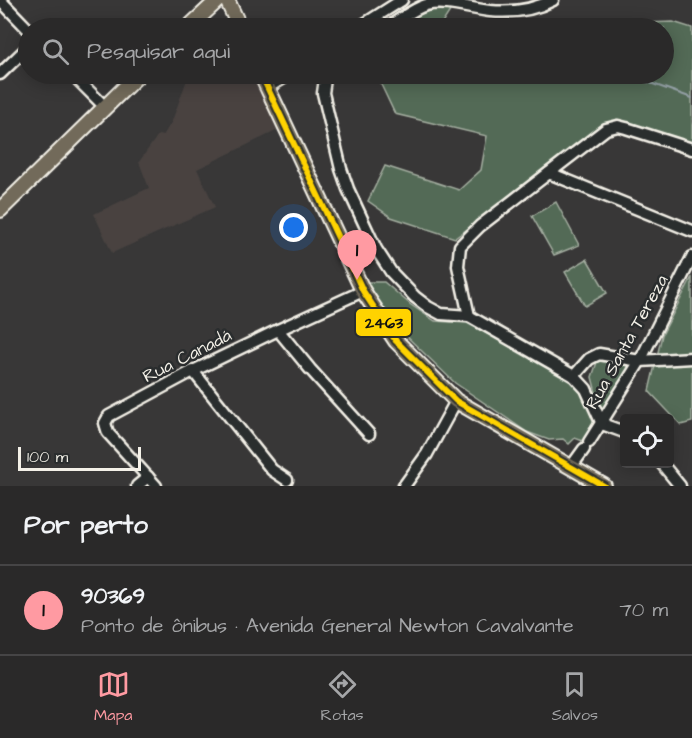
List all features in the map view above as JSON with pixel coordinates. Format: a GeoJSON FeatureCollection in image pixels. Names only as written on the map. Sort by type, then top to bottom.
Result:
{"type":"FeatureCollection","features":[{"type":"Feature","properties":{"kind":"main road"},"geometry":{"type":"LineString","coordinates":[[199,18],[218,0]]}},
{"type":"Feature","properties":{"kind":"main road"},"geometry":{"type":"LineString","coordinates":[[227,0],[235,18]]}},
{"type":"Feature","properties":{"kind":"main road"},"geometry":{"type":"LineString","coordinates":[[0,210],[128,84]]}},
{"type":"Feature","properties":{"kind":"main road"},"geometry":{"type":"LineString","coordinates":[[265,84],[363,291],[396,341],[456,401],[604,486]]}},
{"type":"Feature","properties":{"kind":"street"},"geometry":{"type":"LineString","coordinates":[[0,0],[18,19]]}},
{"type":"Feature","properties":{"kind":"street"},"geometry":{"type":"LineString","coordinates":[[374,18],[402,0]]}},
{"type":"Feature","properties":{"kind":"street"},"geometry":{"type":"LineString","coordinates":[[403,18],[429,2],[490,11],[516,11],[538,7],[553,0]]}},
{"type":"Feature","properties":{"kind":"street"},"geometry":{"type":"LineString","coordinates":[[0,74],[18,57]]}},
{"type":"Feature","properties":{"kind":"street"},"geometry":{"type":"LineString","coordinates":[[82,84],[104,106]]}},
{"type":"Feature","properties":{"kind":"street"},"geometry":{"type":"LineString","coordinates":[[267,88],[274,84]]}},
{"type":"Feature","properties":{"kind":"street"},"geometry":{"type":"LineString","coordinates":[[324,84],[323,93],[348,189],[376,249],[391,272],[428,307],[441,314],[469,316],[574,375],[586,388],[602,424],[620,431]]}},
{"type":"Feature","properties":{"kind":"street"},"geometry":{"type":"LineString","coordinates":[[469,316],[458,266],[459,246],[480,226],[606,129],[618,126],[692,149]]}},
{"type":"Feature","properties":{"kind":"street"},"geometry":{"type":"LineString","coordinates":[[549,173],[692,231]]}},
{"type":"Feature","properties":{"kind":"street","name":"Rua Santa Tereza"},"geometry":{"type":"LineString","coordinates":[[571,467],[602,424],[640,361],[692,257]]}},
{"type":"Feature","properties":{"kind":"street","name":"Rua Canadá"},"geometry":{"type":"LineString","coordinates":[[152,482],[108,433],[106,419],[115,412],[194,371],[363,291]]}},
{"type":"Feature","properties":{"kind":"street"},"geometry":{"type":"LineString","coordinates":[[278,330],[369,435]]}},
{"type":"Feature","properties":{"kind":"street"},"geometry":{"type":"LineString","coordinates":[[574,375],[589,359],[598,354],[640,361],[692,358]]}},
{"type":"Feature","properties":{"kind":"street"},"geometry":{"type":"LineString","coordinates":[[194,371],[272,470],[287,480]]}},
{"type":"Feature","properties":{"kind":"street"},"geometry":{"type":"LineString","coordinates":[[404,486],[428,454],[456,401]]}},
{"type":"Feature","properties":{"kind":"street"},"geometry":{"type":"LineString","coordinates":[[665,468],[680,486]]}},
{"type":"Feature","properties":{"kind":"street"},"geometry":{"type":"LineString","coordinates":[[137,486],[152,482]]}},
{"type":"Feature","properties":{"kind":"shaded area"},"geometry":{"type":"Polygon","coordinates":[[[185,84],[257,84],[278,130],[197,169],[215,207],[112,253],[94,214],[149,188],[139,162],[158,135],[163,136],[172,121],[185,84]]]}},
{"type":"Feature","properties":{"kind":"green space"},"geometry":{"type":"Polygon","coordinates":[[[427,8],[452,8],[446,18],[412,18],[427,8]]]}},
{"type":"Feature","properties":{"kind":"green space"},"geometry":{"type":"Polygon","coordinates":[[[674,22],[692,28],[692,145],[617,119],[455,238],[391,217],[368,201],[385,166],[459,190],[481,170],[487,136],[395,114],[381,84],[674,84],[674,22]]]}},
{"type":"Feature","properties":{"kind":"green space"},"geometry":{"type":"Polygon","coordinates":[[[556,202],[579,245],[554,255],[532,216],[556,202]]]}},
{"type":"Feature","properties":{"kind":"green space"},"geometry":{"type":"Polygon","coordinates":[[[587,259],[607,293],[585,306],[565,272],[587,259]]]}},
{"type":"Feature","properties":{"kind":"green space"},"geometry":{"type":"Polygon","coordinates":[[[692,277],[692,422],[681,425],[674,418],[674,414],[671,414],[649,391],[662,335],[692,277]]]}},
{"type":"Feature","properties":{"kind":"green space"},"geometry":{"type":"Polygon","coordinates":[[[363,282],[384,282],[411,305],[435,321],[467,323],[556,371],[584,389],[594,426],[583,441],[575,438],[569,444],[563,439],[549,440],[527,432],[455,383],[400,330],[363,282]]]}},
{"type":"Feature","properties":{"kind":"green space"},"geometry":{"type":"Polygon","coordinates":[[[598,359],[637,363],[604,413],[601,412],[592,377],[598,359]]]}},
{"type":"Feature","properties":{"kind":"waterway"},"geometry":{"type":"LineString","coordinates":[[653,84],[692,98]]}},
{"type":"Feature","properties":{"kind":"transit line","name":"2463"},"geometry":{"type":"LineString","coordinates":[[266,84],[363,291],[396,341],[456,401],[604,486]]}},
{"type":"Feature","properties":{"kind":"place","name":"90369"},"geometry":{"type":"Point","coordinates":[357,280]}}]}
